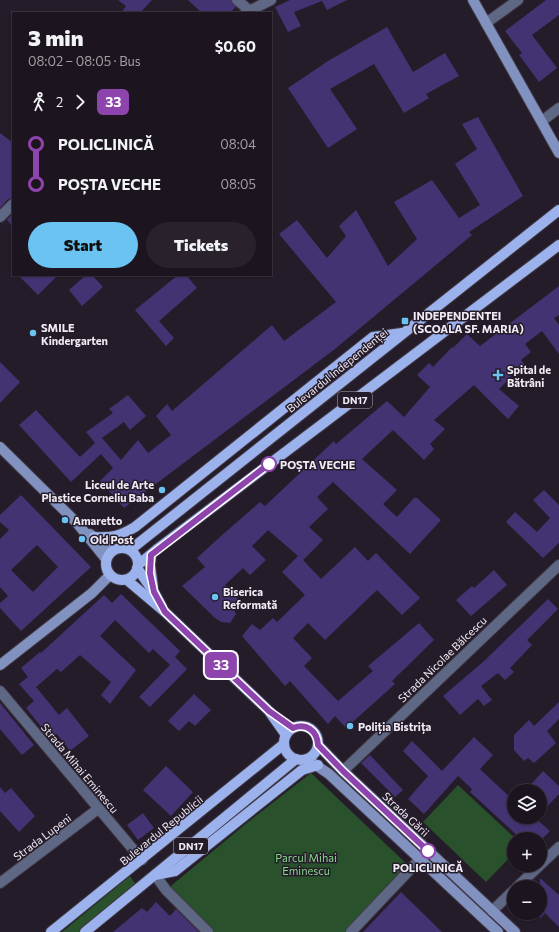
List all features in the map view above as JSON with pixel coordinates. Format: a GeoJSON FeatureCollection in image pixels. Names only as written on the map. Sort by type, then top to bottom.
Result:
{"type":"FeatureCollection","features":[{"type":"Feature","properties":{"kind":"main road"},"geometry":{"type":"LineString","coordinates":[[472,0],[559,153]]}},
{"type":"Feature","properties":{"kind":"main road","name":"Bulevardul Independenței"},"geometry":{"type":"LineString","coordinates":[[130,550],[559,210]]}},
{"type":"Feature","properties":{"kind":"main road","name":"DN17"},"geometry":{"type":"LineString","coordinates":[[127,580],[151,555],[559,245]]}},
{"type":"Feature","properties":{"kind":"main road"},"geometry":{"type":"LineString","coordinates":[[94,537],[109,538],[121,535],[135,527],[374,337],[402,333]]}},
{"type":"Feature","properties":{"kind":"main road"},"geometry":{"type":"LineString","coordinates":[[0,446],[83,530],[106,559]]}},
{"type":"Feature","properties":{"kind":"main road"},"geometry":{"type":"LineString","coordinates":[[83,530],[113,550]]}},
{"type":"Feature","properties":{"kind":"main road"},"geometry":{"type":"LineString","coordinates":[[165,612],[138,567],[137,560],[130,550],[125,548],[113,550],[106,559],[105,564],[110,575],[115,579],[127,580],[165,612],[269,711],[287,736],[288,754],[296,759],[307,759],[318,765],[498,932]]}},
{"type":"Feature","properties":{"kind":"main road"},"geometry":{"type":"LineString","coordinates":[[151,555],[150,569],[154,592]]}},
{"type":"Feature","properties":{"kind":"main road"},"geometry":{"type":"LineString","coordinates":[[0,665],[92,593],[110,575]]}},
{"type":"Feature","properties":{"kind":"main road"},"geometry":{"type":"LineString","coordinates":[[287,736],[303,726],[313,730],[318,740],[318,745],[316,751],[307,759]]}},
{"type":"Feature","properties":{"kind":"main road","name":"Bulevardul Republicii"},"geometry":{"type":"LineString","coordinates":[[51,932],[142,860],[287,736]]}},
{"type":"Feature","properties":{"kind":"main road","name":"Strada Gării"},"geometry":{"type":"LineString","coordinates":[[318,745],[343,771],[515,932]]}},
{"type":"Feature","properties":{"kind":"main road","name":"DN17"},"geometry":{"type":"LineString","coordinates":[[85,932],[296,759]]}},
{"type":"Feature","properties":{"kind":"main road"},"geometry":{"type":"LineString","coordinates":[[154,875],[175,871],[302,770],[318,765]]}},
{"type":"Feature","properties":{"kind":"street"},"geometry":{"type":"LineString","coordinates":[[237,0],[247,12],[270,0]]}},
{"type":"Feature","properties":{"kind":"street"},"geometry":{"type":"LineString","coordinates":[[486,23],[518,0]]}},
{"type":"Feature","properties":{"kind":"street"},"geometry":{"type":"LineString","coordinates":[[542,121],[559,108]]}},
{"type":"Feature","properties":{"kind":"street"},"geometry":{"type":"LineString","coordinates":[[0,217],[12,205]]}},
{"type":"Feature","properties":{"kind":"street","name":"Strada Nicolae Bălcescu"},"geometry":{"type":"LineString","coordinates":[[343,771],[559,565]]}},
{"type":"Feature","properties":{"kind":"street","name":"Strada Mihai Eminescu"},"geometry":{"type":"LineString","coordinates":[[0,691],[142,860]]}},
{"type":"Feature","properties":{"kind":"street","name":"Strada Lupeni"},"geometry":{"type":"LineString","coordinates":[[0,883],[98,809]]}},
{"type":"Feature","properties":{"kind":"street"},"geometry":{"type":"LineString","coordinates":[[525,880],[557,852]]}},
{"type":"Feature","properties":{"kind":"street"},"geometry":{"type":"LineString","coordinates":[[351,932],[419,860]]}},
{"type":"Feature","properties":{"kind":"street"},"geometry":{"type":"LineString","coordinates":[[154,875],[166,890],[208,932]]}},
{"type":"Feature","properties":{"kind":"street"},"geometry":{"type":"LineString","coordinates":[[492,911],[507,897]]}},
{"type":"Feature","properties":{"kind":"green space","name":"Parcul Mihai Eminescu"},"geometry":{"type":"Polygon","coordinates":[[[311,773],[411,868],[351,932],[208,932],[166,890],[248,822],[311,773]]]}},
{"type":"Feature","properties":{"kind":"green space"},"geometry":{"type":"Polygon","coordinates":[[[458,785],[508,832],[507,832],[507,860],[486,882],[423,822],[458,785]]]}},
{"type":"Feature","properties":{"kind":"green space"},"geometry":{"type":"Polygon","coordinates":[[[130,876],[136,885],[79,932],[62,932],[130,876]]]}},
{"type":"Feature","properties":{"kind":"building"},"geometry":{"type":"Polygon","coordinates":[[[118,0],[152,0],[141,12],[122,12],[126,6],[118,0]]]}},
{"type":"Feature","properties":{"kind":"building"},"geometry":{"type":"Polygon","coordinates":[[[188,0],[231,0],[236,7],[230,12],[201,12],[188,0]]]}},
{"type":"Feature","properties":{"kind":"building"},"geometry":{"type":"Polygon","coordinates":[[[290,0],[347,0],[327,10],[322,1],[294,12],[301,26],[288,32],[275,7],[290,0]]]}},
{"type":"Feature","properties":{"kind":"building"},"geometry":{"type":"Polygon","coordinates":[[[546,0],[559,0],[559,15],[532,35],[557,68],[539,82],[519,55],[522,53],[505,31],[546,0]]]}},
{"type":"Feature","properties":{"kind":"building"},"geometry":{"type":"Polygon","coordinates":[[[387,27],[413,72],[445,53],[459,76],[426,94],[429,98],[404,113],[374,64],[330,89],[357,129],[328,148],[288,88],[328,61],[387,27]]]}},
{"type":"Feature","properties":{"kind":"building"},"geometry":{"type":"Polygon","coordinates":[[[478,117],[523,196],[469,232],[472,235],[335,349],[124,508],[100,481],[113,468],[101,454],[71,482],[19,425],[36,410],[80,457],[95,443],[86,432],[113,413],[109,409],[128,395],[146,416],[130,430],[124,422],[102,438],[121,460],[138,440],[148,453],[171,435],[156,416],[167,404],[172,411],[272,325],[284,341],[336,302],[279,234],[297,220],[327,258],[346,236],[339,226],[356,210],[388,266],[417,239],[394,202],[432,180],[459,218],[480,205],[455,164],[477,149],[462,124],[478,117]]]}},
{"type":"Feature","properties":{"kind":"building"},"geometry":{"type":"Polygon","coordinates":[[[0,133],[12,142],[12,198],[8,199],[0,208],[0,133]]]}},
{"type":"Feature","properties":{"kind":"building"},"geometry":{"type":"Polygon","coordinates":[[[12,214],[12,226],[7,220],[12,214]]]}},
{"type":"Feature","properties":{"kind":"building"},"geometry":{"type":"Polygon","coordinates":[[[19,276],[57,276],[38,295],[19,276]]]}},
{"type":"Feature","properties":{"kind":"building"},"geometry":{"type":"Polygon","coordinates":[[[85,276],[93,276],[103,287],[82,306],[69,290],[85,276]]]}},
{"type":"Feature","properties":{"kind":"building"},"geometry":{"type":"Polygon","coordinates":[[[177,276],[187,276],[197,288],[159,321],[174,338],[166,346],[135,310],[177,276]]]}},
{"type":"Feature","properties":{"kind":"building"},"geometry":{"type":"Polygon","coordinates":[[[559,286],[559,315],[554,318],[559,325],[559,354],[542,331],[525,344],[531,352],[521,360],[525,365],[510,376],[511,377],[499,389],[519,406],[508,419],[474,385],[434,420],[445,429],[430,444],[434,449],[424,460],[393,430],[362,459],[397,490],[383,504],[397,517],[414,498],[417,498],[441,520],[410,554],[333,482],[317,497],[328,509],[309,527],[323,540],[303,560],[321,579],[355,547],[368,561],[376,553],[420,598],[402,615],[377,590],[325,640],[308,623],[293,638],[312,658],[304,666],[338,701],[373,671],[368,666],[419,623],[434,640],[392,681],[395,684],[346,728],[335,716],[328,724],[290,681],[285,686],[242,636],[252,624],[260,630],[273,618],[277,622],[305,595],[282,572],[298,556],[268,530],[252,546],[266,560],[250,575],[243,568],[225,585],[238,599],[232,605],[236,614],[230,623],[221,622],[214,617],[182,586],[205,567],[197,558],[260,502],[265,506],[334,441],[336,444],[387,401],[404,417],[430,387],[417,375],[429,363],[433,367],[467,334],[480,346],[559,286]]]}},
{"type":"Feature","properties":{"kind":"building"},"geometry":{"type":"Polygon","coordinates":[[[0,362],[20,382],[0,403],[0,362]]]}},
{"type":"Feature","properties":{"kind":"building"},"geometry":{"type":"Polygon","coordinates":[[[544,490],[559,505],[559,543],[543,558],[506,522],[515,512],[537,532],[550,518],[533,500],[544,490]]]}},
{"type":"Feature","properties":{"kind":"building"},"geometry":{"type":"Polygon","coordinates":[[[21,495],[91,567],[21,631],[0,608],[0,603],[8,596],[0,587],[0,539],[9,530],[0,522],[0,515],[21,495]],[[37,545],[11,570],[33,592],[58,567],[37,545]]]}},
{"type":"Feature","properties":{"kind":"building"},"geometry":{"type":"Polygon","coordinates":[[[494,570],[507,585],[471,616],[456,600],[472,586],[474,588],[494,570]]]}},
{"type":"Feature","properties":{"kind":"building"},"geometry":{"type":"Polygon","coordinates":[[[121,594],[180,651],[175,657],[187,669],[150,707],[139,697],[170,665],[153,649],[149,653],[115,620],[100,636],[136,670],[110,704],[101,695],[111,682],[80,655],[61,672],[57,669],[36,687],[59,715],[67,708],[89,736],[70,751],[57,734],[51,739],[26,708],[34,701],[19,684],[28,677],[21,668],[40,652],[41,653],[104,595],[112,603],[121,594]]]}},
{"type":"Feature","properties":{"kind":"building"},"geometry":{"type":"Polygon","coordinates":[[[548,599],[558,609],[527,640],[532,645],[510,668],[514,672],[505,680],[498,673],[481,686],[492,700],[484,706],[478,699],[460,715],[443,696],[483,662],[548,599]]]}},
{"type":"Feature","properties":{"kind":"building"},"geometry":{"type":"Polygon","coordinates":[[[194,694],[211,710],[195,726],[189,721],[179,731],[168,721],[194,694]]]}},
{"type":"Feature","properties":{"kind":"building"},"geometry":{"type":"Polygon","coordinates":[[[559,702],[559,719],[547,731],[556,743],[534,763],[528,758],[524,761],[514,750],[514,735],[529,720],[534,726],[559,702]]]}},
{"type":"Feature","properties":{"kind":"building"},"geometry":{"type":"Polygon","coordinates":[[[0,703],[34,745],[22,755],[0,729],[0,703]]]}},
{"type":"Feature","properties":{"kind":"building"},"geometry":{"type":"Polygon","coordinates":[[[474,737],[493,755],[480,769],[507,794],[507,824],[542,824],[550,831],[547,834],[547,832],[513,832],[470,792],[472,789],[458,776],[424,814],[408,799],[428,776],[403,751],[412,741],[442,771],[474,737]]]}},
{"type":"Feature","properties":{"kind":"building"},"geometry":{"type":"Polygon","coordinates":[[[370,755],[403,790],[395,797],[361,763],[370,755]]]}},
{"type":"Feature","properties":{"kind":"building"},"geometry":{"type":"Polygon","coordinates":[[[166,766],[193,792],[171,816],[143,790],[166,766]]]}},
{"type":"Feature","properties":{"kind":"building"},"geometry":{"type":"Polygon","coordinates":[[[543,771],[559,786],[559,794],[547,807],[547,784],[531,784],[543,771]]]}},
{"type":"Feature","properties":{"kind":"building"},"geometry":{"type":"Polygon","coordinates":[[[0,787],[5,793],[11,788],[35,816],[19,832],[0,811],[0,787]]]}},
{"type":"Feature","properties":{"kind":"building"},"geometry":{"type":"Polygon","coordinates":[[[143,813],[154,828],[138,840],[127,825],[143,813]]]}},
{"type":"Feature","properties":{"kind":"building"},"geometry":{"type":"Polygon","coordinates":[[[547,884],[559,895],[559,927],[547,915],[547,884]]]}},
{"type":"Feature","properties":{"kind":"building"},"geometry":{"type":"Polygon","coordinates":[[[401,892],[442,932],[363,932],[401,892]]]}},
{"type":"Feature","properties":{"kind":"building"},"geometry":{"type":"Polygon","coordinates":[[[156,902],[170,916],[176,909],[199,932],[113,932],[142,908],[147,912],[156,902]]]}},
{"type":"Feature","properties":{"kind":"bus line","name":"33"},"geometry":{"type":"LineString","coordinates":[[269,464],[151,555],[150,573],[154,592],[165,612],[269,711],[293,728],[303,726],[313,730],[318,740],[318,745],[343,771],[428,851]]}},
{"type":"Feature","properties":{"kind":"place","name":"INDEPENDENTEI (SCOALA SF. MARIA)"},"geometry":{"type":"Point","coordinates":[405,321]}},
{"type":"Feature","properties":{"kind":"place","name":"SMILE Kindergarten"},"geometry":{"type":"Point","coordinates":[33,333]}},
{"type":"Feature","properties":{"kind":"place","name":"Spital de Bătrâni"},"geometry":{"type":"Point","coordinates":[498,375]}},
{"type":"Feature","properties":{"kind":"place","name":"POȘTA VECHE"},"geometry":{"type":"Point","coordinates":[269,464]}},
{"type":"Feature","properties":{"kind":"place","name":"Liceul de Arte Plastice Corneliu Baba"},"geometry":{"type":"Point","coordinates":[162,490]}},
{"type":"Feature","properties":{"kind":"place","name":"Amaretto"},"geometry":{"type":"Point","coordinates":[65,520]}},
{"type":"Feature","properties":{"kind":"place","name":"Old Post"},"geometry":{"type":"Point","coordinates":[82,539]}},
{"type":"Feature","properties":{"kind":"place","name":"Biserica Reformată"},"geometry":{"type":"Point","coordinates":[215,597]}},
{"type":"Feature","properties":{"kind":"place","name":"Poliția Bistrița"},"geometry":{"type":"Point","coordinates":[350,726]}},
{"type":"Feature","properties":{"kind":"place","name":"POLICLINICĂ"},"geometry":{"type":"Point","coordinates":[428,851]}}]}
